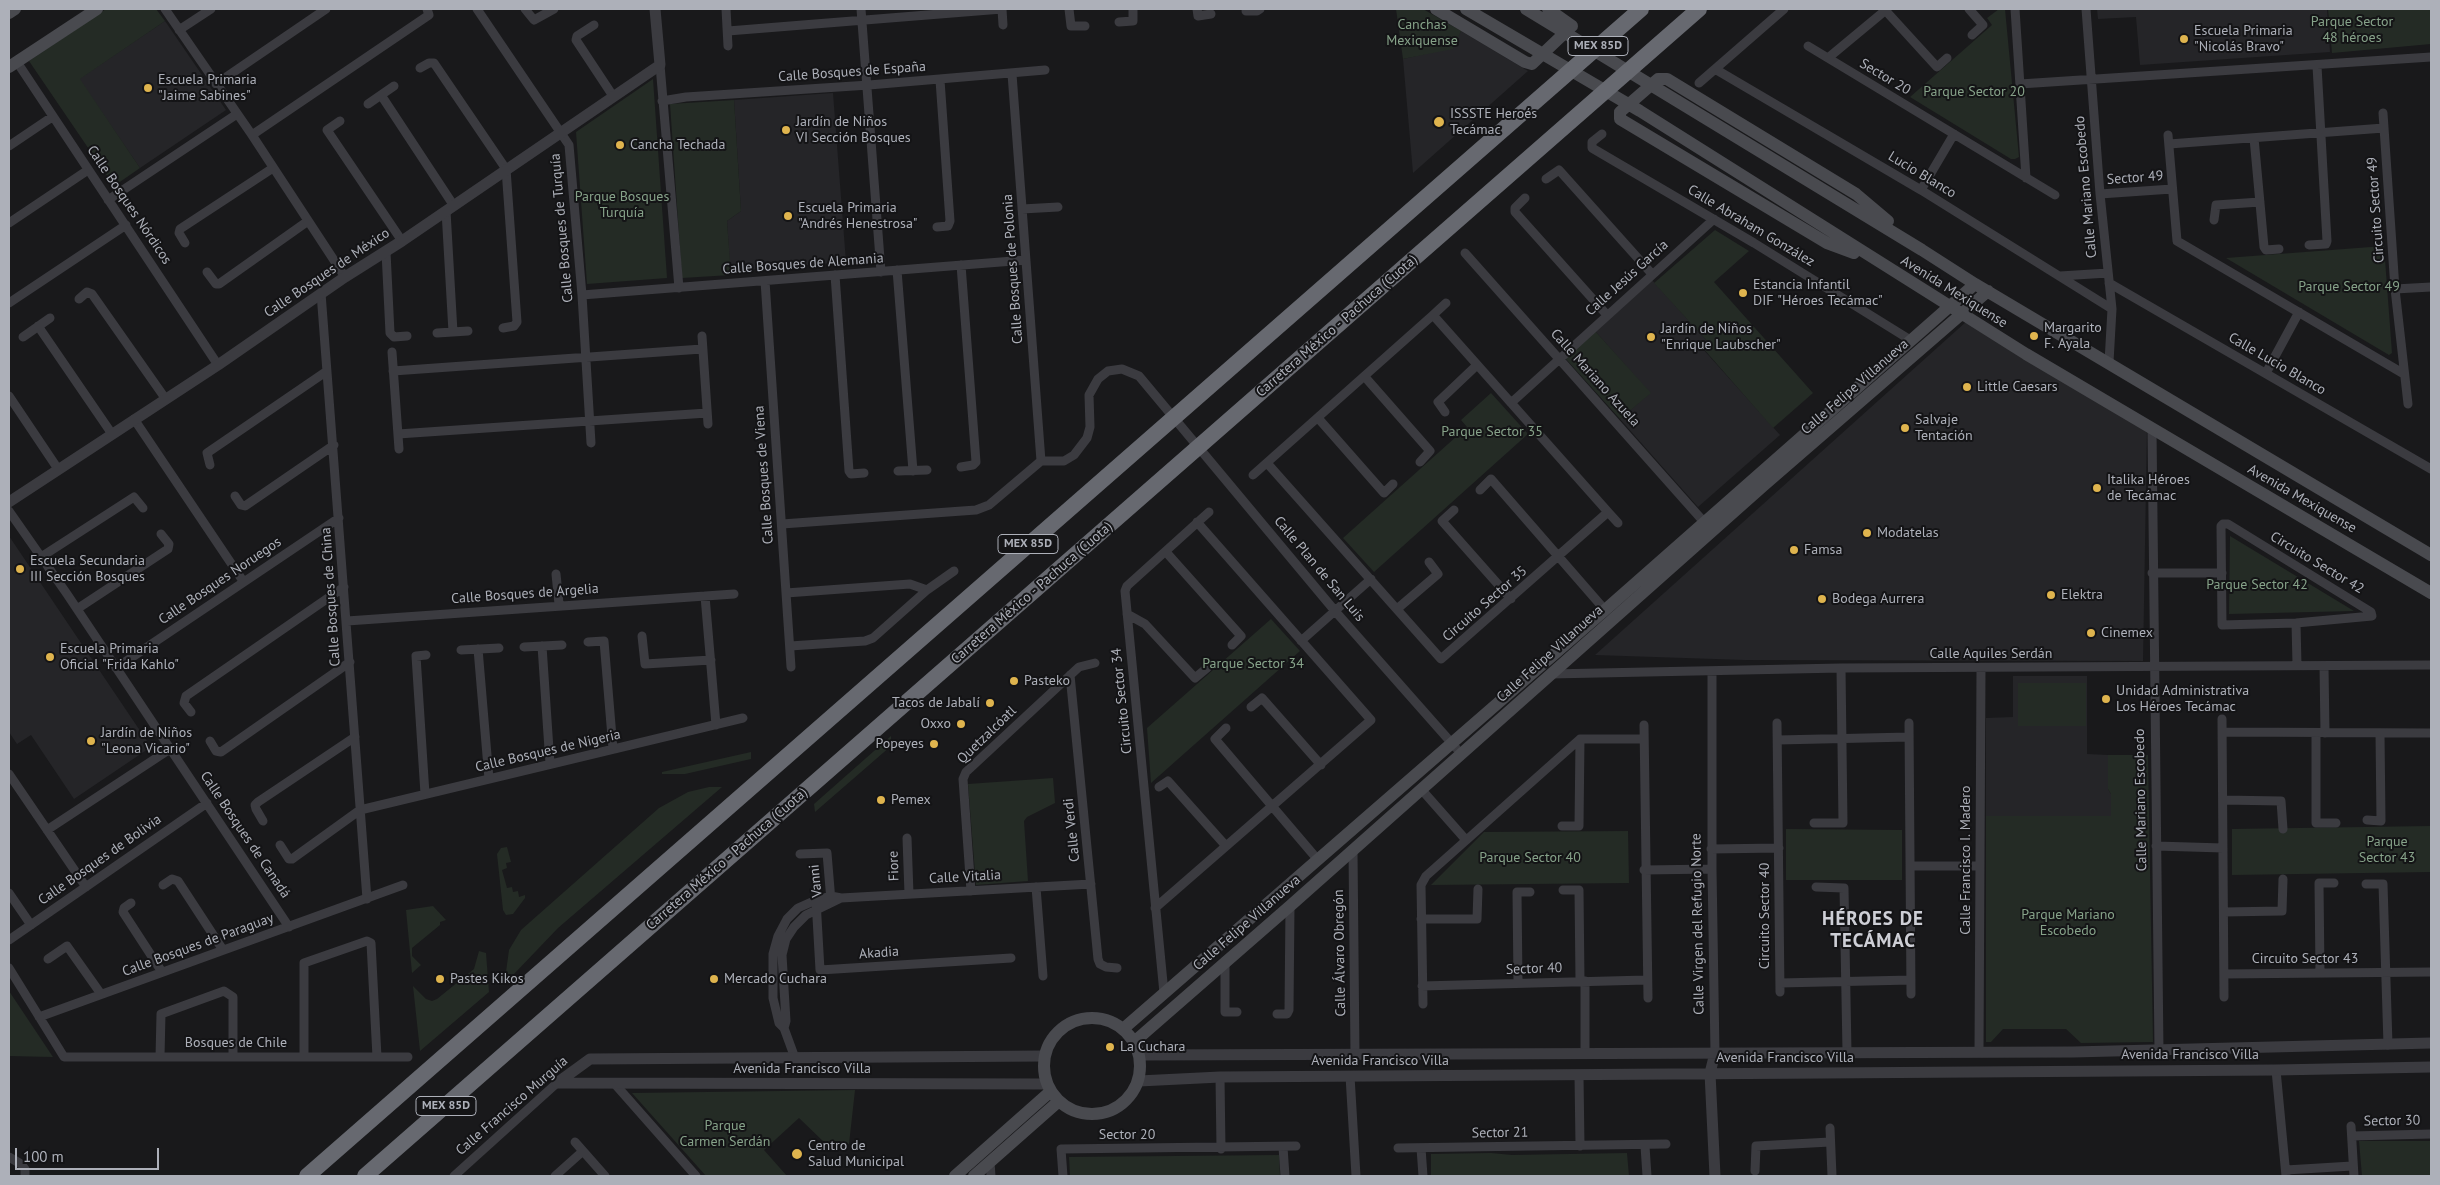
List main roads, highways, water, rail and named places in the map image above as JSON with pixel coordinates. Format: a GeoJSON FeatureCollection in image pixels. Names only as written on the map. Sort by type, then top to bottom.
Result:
{"type":"FeatureCollection","features":[{"type":"Feature","properties":{"kind":"highway","name":"MEX 85D"},"geometry":{"type":"LineString","coordinates":[[307,1176],[1641,9]]}},
{"type":"Feature","properties":{"kind":"highway","name":"Carretera México - Pachuca (Cuota)"},"geometry":{"type":"LineString","coordinates":[[365,1176],[1699,9]]}},
{"type":"Feature","properties":{"kind":"main road"},"geometry":{"type":"LineString","coordinates":[[9,13],[15,9]]}},
{"type":"Feature","properties":{"kind":"main road"},"geometry":{"type":"LineString","coordinates":[[13,64],[97,9]]}},
{"type":"Feature","properties":{"kind":"main road"},"geometry":{"type":"LineString","coordinates":[[1436,9],[1528,64],[1532,64],[1572,26],[1548,9]]}},
{"type":"Feature","properties":{"kind":"main road","name":"Avenida Mexiquense"},"geometry":{"type":"LineString","coordinates":[[1466,9],[1640,111],[1950,307],[2152,429],[2431,593]]}},
{"type":"Feature","properties":{"kind":"main road","name":"Avenida Mexiquense"},"geometry":{"type":"LineString","coordinates":[[1526,9],[1658,88],[1975,284],[2431,555]]}},
{"type":"Feature","properties":{"kind":"main road"},"geometry":{"type":"LineString","coordinates":[[1879,262],[1827,243],[1620,119],[1620,112],[1658,79],[1666,79],[1856,194],[1922,250]]}},
{"type":"Feature","properties":{"kind":"main road","name":"Calle Felipe Villanueva"},"geometry":{"type":"LineString","coordinates":[[1123,1029],[1318,860],[1550,674],[1597,625],[1605,610],[1975,284]]}},
{"type":"Feature","properties":{"kind":"main road","name":"Calle Felipe Villanueva"},"geometry":{"type":"LineString","coordinates":[[1134,1042],[1421,789],[1456,748],[1988,291]]}},
{"type":"Feature","properties":{"kind":"main road"},"geometry":{"type":"LineString","coordinates":[[1101,1019],[1123,1029],[1134,1042],[1139,1055],[1139,1081],[1131,1095],[1120,1106],[1105,1113],[1088,1114],[1072,1110],[1052,1092],[1045,1075],[1045,1056],[1056,1035],[1076,1021],[1101,1019]]}},
{"type":"Feature","properties":{"kind":"main road"},"geometry":{"type":"LineString","coordinates":[[975,1176],[990,1162],[1052,1092]]}},
{"type":"Feature","properties":{"kind":"main road"},"geometry":{"type":"LineString","coordinates":[[955,1176],[1052,1092]]}},
{"type":"Feature","properties":{"kind":"place","name":"Escuela Primaria \"Nicolás Bravo\""},"geometry":{"type":"Point","coordinates":[2184,39]}},
{"type":"Feature","properties":{"kind":"place","name":"Escuela Primaria \"Jaime Sabines\""},"geometry":{"type":"Point","coordinates":[148,88]}},
{"type":"Feature","properties":{"kind":"place","name":"ISSSTE Heroés Tecámac"},"geometry":{"type":"Point","coordinates":[1439,122]}},
{"type":"Feature","properties":{"kind":"place","name":"Jardín de Niños VI Sección Bosques"},"geometry":{"type":"Point","coordinates":[786,130]}},
{"type":"Feature","properties":{"kind":"place","name":"Cancha Techada"},"geometry":{"type":"Point","coordinates":[620,145]}},
{"type":"Feature","properties":{"kind":"place","name":"Escuela Primaria \"Andrés Henestrosa\""},"geometry":{"type":"Point","coordinates":[788,216]}},
{"type":"Feature","properties":{"kind":"place","name":"Estancia Infantil DIF \"Héroes Tecámac\""},"geometry":{"type":"Point","coordinates":[1743,293]}},
{"type":"Feature","properties":{"kind":"place","name":"Margarito F. Ayala"},"geometry":{"type":"Point","coordinates":[2034,336]}},
{"type":"Feature","properties":{"kind":"place","name":"Jardín de Niños \"Enrique Laubscher\""},"geometry":{"type":"Point","coordinates":[1651,337]}},
{"type":"Feature","properties":{"kind":"place","name":"Little Caesars"},"geometry":{"type":"Point","coordinates":[1967,387]}},
{"type":"Feature","properties":{"kind":"place","name":"Salvaje Tentación"},"geometry":{"type":"Point","coordinates":[1905,428]}},
{"type":"Feature","properties":{"kind":"place","name":"Italika Héroes de Tecámac"},"geometry":{"type":"Point","coordinates":[2097,488]}},
{"type":"Feature","properties":{"kind":"place","name":"Modatelas"},"geometry":{"type":"Point","coordinates":[1867,533]}},
{"type":"Feature","properties":{"kind":"place","name":"Famsa"},"geometry":{"type":"Point","coordinates":[1794,550]}},
{"type":"Feature","properties":{"kind":"place","name":"Escuela Secundaria III Sección Bosques"},"geometry":{"type":"Point","coordinates":[20,569]}},
{"type":"Feature","properties":{"kind":"place","name":"Elektra"},"geometry":{"type":"Point","coordinates":[2051,595]}},
{"type":"Feature","properties":{"kind":"place","name":"Bodega Aurrera"},"geometry":{"type":"Point","coordinates":[1822,599]}},
{"type":"Feature","properties":{"kind":"place","name":"Cinemex"},"geometry":{"type":"Point","coordinates":[2091,633]}},
{"type":"Feature","properties":{"kind":"place","name":"Escuela Primaria Oficial \"Frida Kahlo\""},"geometry":{"type":"Point","coordinates":[50,657]}},
{"type":"Feature","properties":{"kind":"place","name":"Pasteko"},"geometry":{"type":"Point","coordinates":[1014,681]}},
{"type":"Feature","properties":{"kind":"place","name":"Unidad Administrativa Los Héroes Tecámac"},"geometry":{"type":"Point","coordinates":[2106,699]}},
{"type":"Feature","properties":{"kind":"place","name":"Tacos de Jabalí"},"geometry":{"type":"Point","coordinates":[990,703]}},
{"type":"Feature","properties":{"kind":"place","name":"Oxxo"},"geometry":{"type":"Point","coordinates":[961,724]}},
{"type":"Feature","properties":{"kind":"place","name":"Jardín de Niños \"Leona Vicario\""},"geometry":{"type":"Point","coordinates":[91,741]}},
{"type":"Feature","properties":{"kind":"place","name":"Popeyes"},"geometry":{"type":"Point","coordinates":[934,744]}},
{"type":"Feature","properties":{"kind":"place","name":"Pemex"},"geometry":{"type":"Point","coordinates":[881,800]}},
{"type":"Feature","properties":{"kind":"place","name":"Pastes Kikos"},"geometry":{"type":"Point","coordinates":[440,979]}},
{"type":"Feature","properties":{"kind":"place","name":"Mercado Cuchara"},"geometry":{"type":"Point","coordinates":[714,979]}},
{"type":"Feature","properties":{"kind":"place","name":"La Cuchara"},"geometry":{"type":"Point","coordinates":[1110,1047]}},
{"type":"Feature","properties":{"kind":"place","name":"Centro de Salud Municipal"},"geometry":{"type":"Point","coordinates":[797,1154]}},
{"type":"Feature","properties":{"kind":"district","name":"HÉROES DE TECÁMAC"},"geometry":{"type":"Point","coordinates":[1873,931]}},
{"type":"Feature","properties":{"kind":"park label","name":"Parque Sector 48 héroes"},"geometry":{"type":"Point","coordinates":[2352,30]}},
{"type":"Feature","properties":{"kind":"park label","name":"Canchas Mexiquense"},"geometry":{"type":"Point","coordinates":[1422,33]}},
{"type":"Feature","properties":{"kind":"park label","name":"Parque Sector 20"},"geometry":{"type":"Point","coordinates":[1974,92]}},
{"type":"Feature","properties":{"kind":"park label","name":"Parque Bosques Turquía"},"geometry":{"type":"Point","coordinates":[622,206]}},
{"type":"Feature","properties":{"kind":"park label","name":"Parque Sector 49"},"geometry":{"type":"Point","coordinates":[2349,287]}},
{"type":"Feature","properties":{"kind":"park label","name":"Parque Sector 35"},"geometry":{"type":"Point","coordinates":[1492,432]}},
{"type":"Feature","properties":{"kind":"park label","name":"Parque Sector 42"},"geometry":{"type":"Point","coordinates":[2257,585]}},
{"type":"Feature","properties":{"kind":"park label","name":"Parque Sector 34"},"geometry":{"type":"Point","coordinates":[1253,664]}},
{"type":"Feature","properties":{"kind":"park label","name":"Parque Sector 43"},"geometry":{"type":"Point","coordinates":[2387,850]}},
{"type":"Feature","properties":{"kind":"park label","name":"Parque Sector 40"},"geometry":{"type":"Point","coordinates":[1530,858]}},
{"type":"Feature","properties":{"kind":"park label","name":"Parque Mariano Escobedo"},"geometry":{"type":"Point","coordinates":[2068,924]}},
{"type":"Feature","properties":{"kind":"park label","name":"Parque Carmen Serdán"},"geometry":{"type":"Point","coordinates":[725,1134]}}]}
